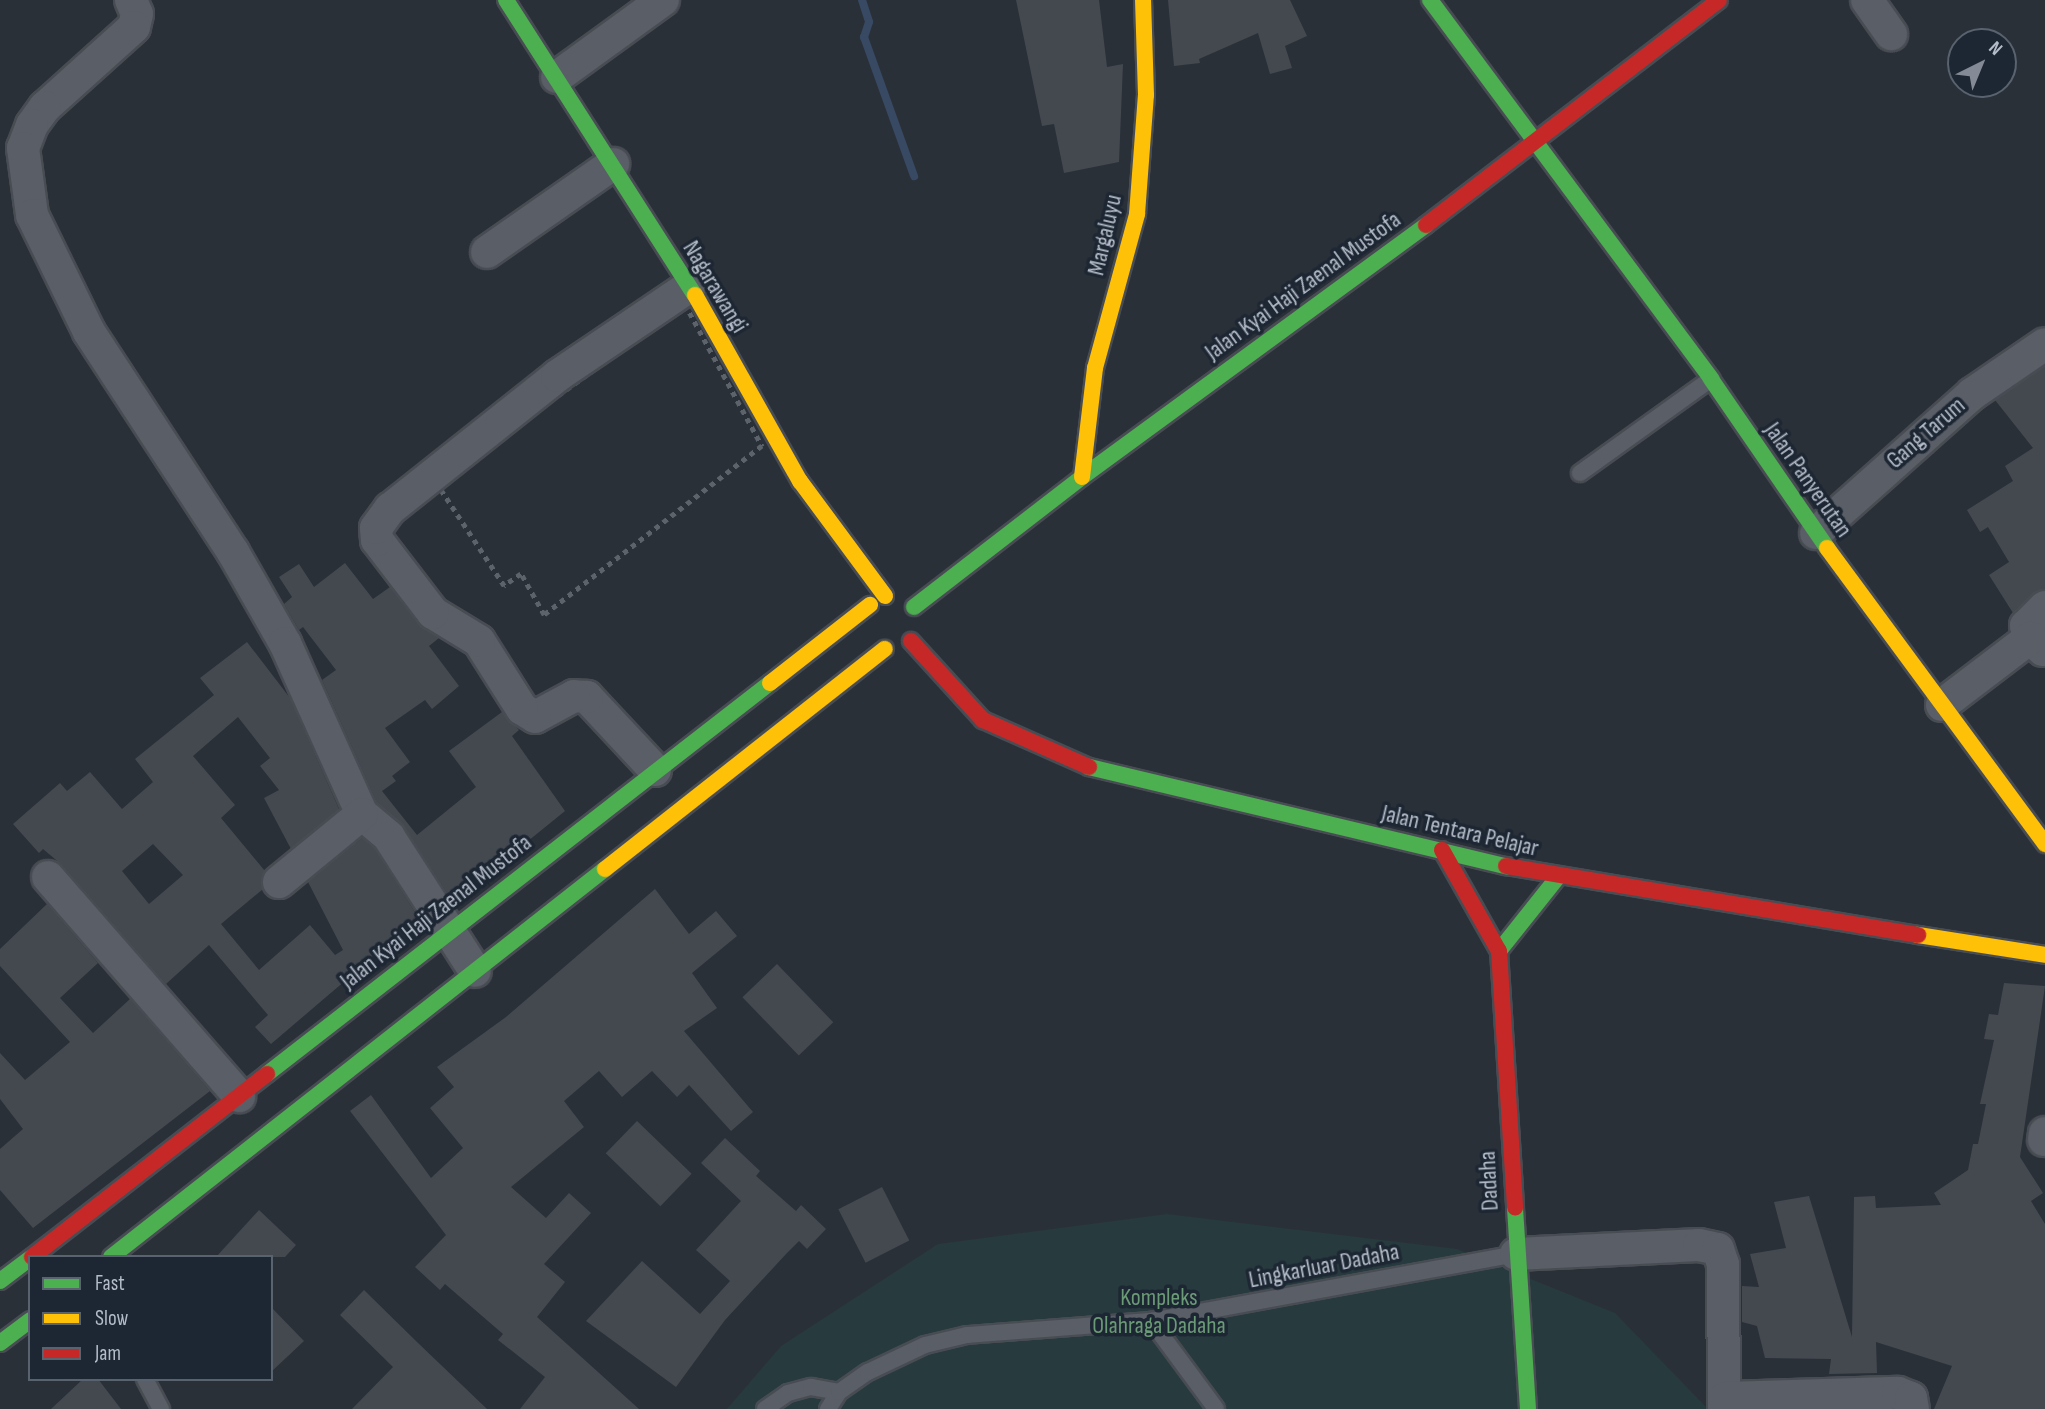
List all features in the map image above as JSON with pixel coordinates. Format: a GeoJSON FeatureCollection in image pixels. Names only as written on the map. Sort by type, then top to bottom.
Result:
{"type":"FeatureCollection","features":[{"type":"Feature","properties":{"kind":"main road","name":"Nagarawangi"},"geometry":{"type":"LineString","coordinates":[[506,0],[690,286],[800,481],[886,596]]}},
{"type":"Feature","properties":{"kind":"main road","name":"Margaluyu"},"geometry":{"type":"LineString","coordinates":[[1082,477],[1095,368],[1137,214],[1146,95],[1143,0]]}},
{"type":"Feature","properties":{"kind":"main road","name":"Jalan Panyerutan"},"geometry":{"type":"LineString","coordinates":[[1430,0],[1536,139],[1711,379],[1816,533],[2045,844]]}},
{"type":"Feature","properties":{"kind":"main road","name":"Jalan Kyai Haji Zaenal Mustofa"},"geometry":{"type":"LineString","coordinates":[[915,624],[1082,477],[1719,0]]}},
{"type":"Feature","properties":{"kind":"main road"},"geometry":{"type":"LineString","coordinates":[[114,1255],[885,649],[915,624],[901,597],[886,596],[870,605],[866,631],[885,649]]}},
{"type":"Feature","properties":{"kind":"main road","name":"Jalan Kyai Haji Zaenal Mustofa"},"geometry":{"type":"LineString","coordinates":[[34,1255],[76,1231],[239,1096],[450,929],[870,605]]}},
{"type":"Feature","properties":{"kind":"main road","name":"Jalan Tentara Pelajar"},"geometry":{"type":"LineString","coordinates":[[915,624],[983,720],[1099,771],[1557,878],[2045,955]]}},
{"type":"Feature","properties":{"kind":"main road","name":"Dadaha"},"geometry":{"type":"LineString","coordinates":[[1442,850],[1499,951],[1516,1254],[1528,1409]]}},
{"type":"Feature","properties":{"kind":"main road"},"geometry":{"type":"LineString","coordinates":[[1499,951],[1557,878]]}},
{"type":"Feature","properties":{"kind":"main road","name":"Jalan Kyai Haji Zaenal Mustofa"},"geometry":{"type":"LineString","coordinates":[[0,1281],[28,1259]]}},
{"type":"Feature","properties":{"kind":"main road"},"geometry":{"type":"LineString","coordinates":[[0,1343],[28,1322]]}},
{"type":"Feature","properties":{"kind":"street"},"geometry":{"type":"LineString","coordinates":[[131,0],[137,14],[134,27],[45,107],[32,125],[23,148],[32,215],[89,332],[233,552],[285,643],[362,814],[389,837],[475,971]]}},
{"type":"Feature","properties":{"kind":"street"},"geometry":{"type":"LineString","coordinates":[[557,77],[663,0]]}},
{"type":"Feature","properties":{"kind":"street"},"geometry":{"type":"LineString","coordinates":[[1867,0],[1891,34]]}},
{"type":"Feature","properties":{"kind":"street"},"geometry":{"type":"LineString","coordinates":[[487,252],[613,164]]}},
{"type":"Feature","properties":{"kind":"street"},"geometry":{"type":"LineString","coordinates":[[655,770],[587,697],[574,696],[535,717],[522,709],[479,641],[433,612],[377,540],[376,528],[390,509],[557,376],[690,286]]}},
{"type":"Feature","properties":{"kind":"street","name":"Gang Tarum"},"geometry":{"type":"LineString","coordinates":[[1816,533],[1972,394],[2045,344]]}},
{"type":"Feature","properties":{"kind":"street"},"geometry":{"type":"LineString","coordinates":[[1942,705],[2037,645],[2028,622],[2045,607]]}},
{"type":"Feature","properties":{"kind":"street"},"geometry":{"type":"LineString","coordinates":[[279,882],[362,814]]}},
{"type":"Feature","properties":{"kind":"street"},"geometry":{"type":"LineString","coordinates":[[48,877],[239,1096]]}},
{"type":"Feature","properties":{"kind":"street"},"geometry":{"type":"LineString","coordinates":[[2044,1140],[2045,1133]]}},
{"type":"Feature","properties":{"kind":"street"},"geometry":{"type":"LineString","coordinates":[[1516,1254],[1699,1245],[1718,1249],[1723,1264],[1724,1403],[1898,1393],[1910,1397],[1913,1409]]}},
{"type":"Feature","properties":{"kind":"lane"},"geometry":{"type":"LineString","coordinates":[[1580,473],[1711,379]]}},
{"type":"Feature","properties":{"kind":"lane","name":"Lingkarluar Dadaha"},"geometry":{"type":"LineString","coordinates":[[828,1409],[839,1392],[901,1356],[967,1335],[1151,1321],[1516,1254]]}},
{"type":"Feature","properties":{"kind":"lane"},"geometry":{"type":"LineString","coordinates":[[1151,1321],[1216,1409]]}},
{"type":"Feature","properties":{"kind":"lane"},"geometry":{"type":"LineString","coordinates":[[146,1381],[161,1409]]}},
{"type":"Feature","properties":{"kind":"lane"},"geometry":{"type":"LineString","coordinates":[[765,1409],[799,1390],[839,1392]]}},
{"type":"Feature","properties":{"kind":"path"},"geometry":{"type":"LineString","coordinates":[[685,304],[762,446],[544,615],[521,574],[504,586],[436,483],[685,304]]}},
{"type":"Feature","properties":{"kind":"green space","name":"Kompleks Olahraga Dadaha"},"geometry":{"type":"Polygon","coordinates":[[[1167,1214],[1457,1249],[1615,1313],[1708,1409],[727,1409],[781,1346],[938,1244],[1167,1214]]]}},
{"type":"Feature","properties":{"kind":"building"},"geometry":{"type":"Polygon","coordinates":[[[1016,0],[1099,0],[1107,67],[1123,64],[1119,162],[1064,173],[1054,124],[1042,126],[1016,0]]]}},
{"type":"Feature","properties":{"kind":"building"},"geometry":{"type":"Polygon","coordinates":[[[1168,0],[1290,0],[1307,36],[1285,46],[1292,68],[1270,74],[1258,33],[1199,59],[1200,63],[1174,66],[1168,0]]]}},
{"type":"Feature","properties":{"kind":"building"},"geometry":{"type":"Polygon","coordinates":[[[2045,366],[2045,589],[2033,594],[2013,613],[1989,575],[2009,562],[1988,527],[1980,532],[1967,510],[2013,481],[2005,466],[2033,448],[1995,400],[2045,366]]]}},
{"type":"Feature","properties":{"kind":"building"},"geometry":{"type":"Polygon","coordinates":[[[345,563],[373,599],[390,587],[419,625],[439,638],[429,646],[459,686],[432,709],[425,700],[385,728],[410,762],[392,776],[396,781],[382,791],[417,835],[476,787],[449,751],[502,712],[519,730],[512,736],[565,811],[453,902],[404,827],[377,803],[322,680],[336,670],[303,627],[299,630],[284,604],[292,597],[279,577],[299,564],[314,587],[345,563]]]}},
{"type":"Feature","properties":{"kind":"building"},"geometry":{"type":"Polygon","coordinates":[[[247,642],[290,698],[339,809],[291,849],[264,798],[279,790],[260,766],[270,758],[238,717],[193,756],[235,805],[221,818],[265,871],[263,889],[221,924],[259,970],[310,925],[335,955],[343,950],[308,882],[362,838],[375,849],[423,925],[348,983],[346,980],[271,1044],[255,1027],[268,1015],[209,945],[166,984],[62,865],[43,849],[39,853],[13,824],[60,783],[67,791],[90,772],[122,809],[153,782],[135,759],[214,695],[200,678],[247,642]],[[153,844],[122,871],[149,904],[183,875],[153,844]]]}},
{"type":"Feature","properties":{"kind":"building"},"geometry":{"type":"Polygon","coordinates":[[[655,889],[689,934],[716,911],[737,936],[692,973],[717,1008],[684,1031],[753,1112],[731,1131],[689,1085],[677,1097],[652,1071],[622,1097],[599,1071],[564,1101],[584,1127],[511,1187],[546,1218],[569,1193],[591,1213],[544,1264],[565,1282],[537,1317],[639,1409],[520,1409],[545,1377],[498,1340],[503,1334],[445,1284],[440,1290],[415,1267],[446,1235],[350,1111],[371,1095],[431,1178],[463,1148],[430,1108],[454,1087],[437,1067],[506,1017],[655,889]]]}},
{"type":"Feature","properties":{"kind":"building"},"geometry":{"type":"Polygon","coordinates":[[[47,904],[98,963],[60,998],[93,1033],[130,999],[210,1091],[33,1228],[0,1190],[0,1149],[23,1129],[0,1099],[0,1053],[25,1080],[70,1042],[0,966],[0,949],[47,904]]]}},
{"type":"Feature","properties":{"kind":"building"},"geometry":{"type":"Polygon","coordinates":[[[777,964],[833,1022],[799,1056],[742,997],[777,964]]]}},
{"type":"Feature","properties":{"kind":"building"},"geometry":{"type":"Polygon","coordinates":[[[2004,983],[2045,986],[2020,1157],[2043,1193],[2031,1201],[2045,1224],[2045,1409],[1934,1409],[1952,1366],[1876,1342],[1877,1373],[1829,1374],[1831,1359],[1765,1358],[1757,1326],[1742,1322],[1742,1286],[1759,1287],[1750,1254],[1786,1248],[1774,1202],[1809,1196],[1852,1337],[1854,1197],[1875,1196],[1876,1208],[1941,1205],[1934,1193],[1968,1170],[1973,1144],[1978,1144],[1986,1104],[1980,1104],[1994,1040],[1984,1039],[1989,1014],[1998,1015],[2004,983]]]}},
{"type":"Feature","properties":{"kind":"building"},"geometry":{"type":"Polygon","coordinates":[[[637,1121],[692,1174],[660,1206],[606,1153],[637,1121]]]}},
{"type":"Feature","properties":{"kind":"building"},"geometry":{"type":"Polygon","coordinates":[[[725,1138],[760,1171],[756,1176],[796,1211],[801,1205],[826,1229],[807,1249],[799,1241],[787,1253],[725,1320],[676,1387],[586,1321],[642,1261],[700,1314],[730,1281],[696,1250],[741,1201],[701,1163],[725,1138]]]}},
{"type":"Feature","properties":{"kind":"building"},"geometry":{"type":"Polygon","coordinates":[[[882,1187],[909,1240],[866,1263],[838,1209],[882,1187]]]}},
{"type":"Feature","properties":{"kind":"building"},"geometry":{"type":"Polygon","coordinates":[[[259,1210],[296,1245],[285,1257],[218,1255],[259,1210]]]}},
{"type":"Feature","properties":{"kind":"building"},"geometry":{"type":"Polygon","coordinates":[[[364,1290],[487,1409],[352,1409],[393,1367],[340,1315],[364,1290]]]}},
{"type":"Feature","properties":{"kind":"building"},"geometry":{"type":"Polygon","coordinates":[[[273,1309],[304,1341],[273,1370],[273,1309]]]}},
{"type":"Feature","properties":{"kind":"building"},"geometry":{"type":"Polygon","coordinates":[[[81,1381],[100,1381],[121,1409],[51,1409],[81,1381]]]}},
{"type":"Feature","properties":{"kind":"waterway"},"geometry":{"type":"LineString","coordinates":[[862,0],[869,22],[864,37],[914,176]]}},
{"type":"Feature","properties":{"kind":"traffic: fast"},"geometry":{"type":"LineString","coordinates":[[506,0],[695,295]]}},
{"type":"Feature","properties":{"kind":"traffic: fast"},"geometry":{"type":"LineString","coordinates":[[1430,0],[1711,379],[1827,548]]}},
{"type":"Feature","properties":{"kind":"traffic: fast"},"geometry":{"type":"LineString","coordinates":[[914,607],[1082,477],[1426,225]]}},
{"type":"Feature","properties":{"kind":"traffic: fast"},"geometry":{"type":"LineString","coordinates":[[267,1074],[770,683]]}},
{"type":"Feature","properties":{"kind":"traffic: fast"},"geometry":{"type":"LineString","coordinates":[[1089,767],[1506,866]]}},
{"type":"Feature","properties":{"kind":"traffic: fast"},"geometry":{"type":"LineString","coordinates":[[114,1255],[605,869]]}},
{"type":"Feature","properties":{"kind":"traffic: fast"},"geometry":{"type":"LineString","coordinates":[[1499,951],[1557,878]]}},
{"type":"Feature","properties":{"kind":"traffic: fast"},"geometry":{"type":"LineString","coordinates":[[1515,1208],[1528,1409]]}},
{"type":"Feature","properties":{"kind":"traffic: fast"},"geometry":{"type":"LineString","coordinates":[[0,1281],[28,1260]]}},
{"type":"Feature","properties":{"kind":"traffic: fast"},"geometry":{"type":"LineString","coordinates":[[0,1343],[28,1322]]}},
{"type":"Feature","properties":{"kind":"traffic: slow"},"geometry":{"type":"LineString","coordinates":[[1082,477],[1095,368],[1137,214],[1146,95],[1143,0]]}},
{"type":"Feature","properties":{"kind":"traffic: slow"},"geometry":{"type":"LineString","coordinates":[[695,295],[800,481],[885,596]]}},
{"type":"Feature","properties":{"kind":"traffic: slow"},"geometry":{"type":"LineString","coordinates":[[1827,548],[2045,844]]}},
{"type":"Feature","properties":{"kind":"traffic: slow"},"geometry":{"type":"LineString","coordinates":[[770,683],[870,605]]}},
{"type":"Feature","properties":{"kind":"traffic: slow"},"geometry":{"type":"LineString","coordinates":[[605,869],[885,649]]}},
{"type":"Feature","properties":{"kind":"traffic: slow"},"geometry":{"type":"LineString","coordinates":[[1918,935],[2045,955]]}},
{"type":"Feature","properties":{"kind":"traffic: jam"},"geometry":{"type":"LineString","coordinates":[[1426,225],[1719,0]]}},
{"type":"Feature","properties":{"kind":"traffic: jam"},"geometry":{"type":"LineString","coordinates":[[911,641],[983,720],[1089,767]]}},
{"type":"Feature","properties":{"kind":"traffic: jam"},"geometry":{"type":"LineString","coordinates":[[1442,850],[1499,951],[1515,1208]]}},
{"type":"Feature","properties":{"kind":"traffic: jam"},"geometry":{"type":"LineString","coordinates":[[1506,866],[1918,935]]}},
{"type":"Feature","properties":{"kind":"traffic: jam"},"geometry":{"type":"LineString","coordinates":[[35,1255],[267,1074]]}}]}
